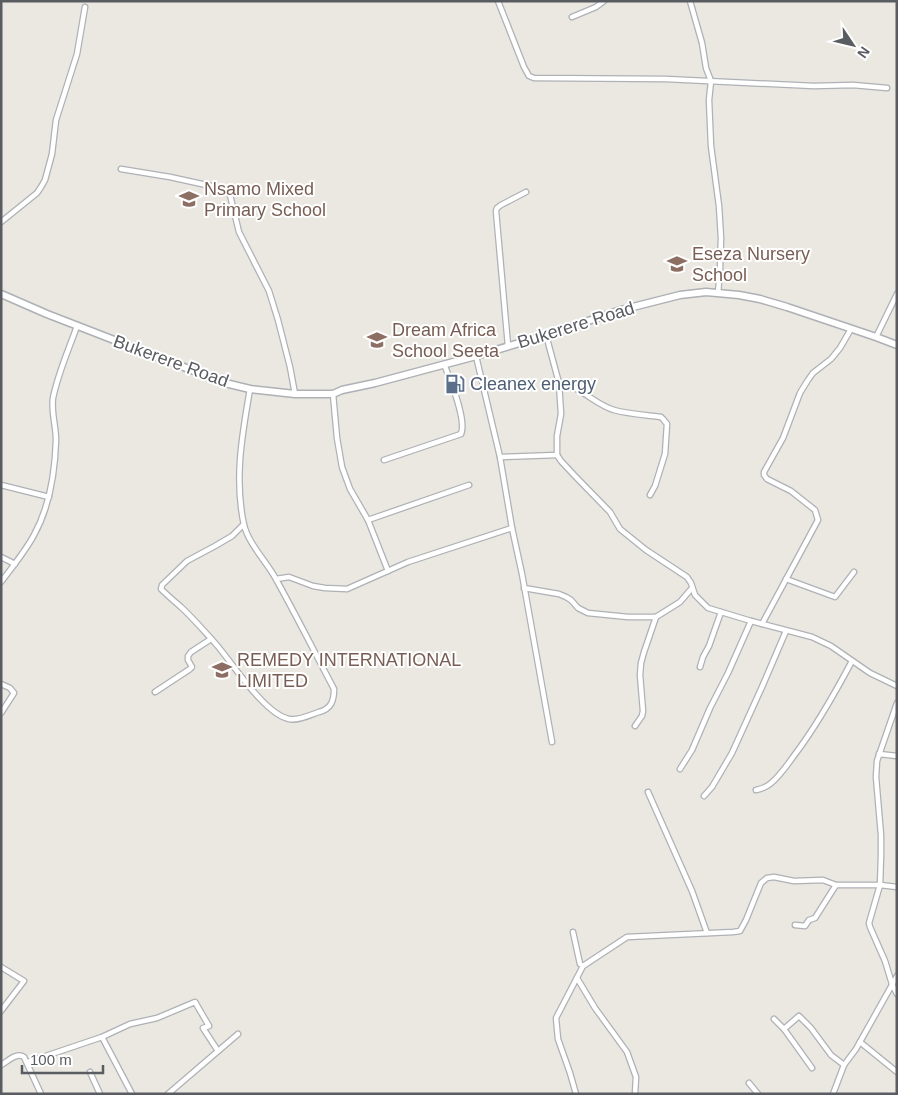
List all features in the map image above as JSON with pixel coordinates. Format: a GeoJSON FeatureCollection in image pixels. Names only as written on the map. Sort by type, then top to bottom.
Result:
{"type":"FeatureCollection","features":[{"type":"Feature","properties":{"kind":"main road","name":"Bukerere Road"},"geometry":{"type":"LineString","coordinates":[[1,294],[77,326],[225,383],[250,389],[295,394],[333,394],[342,390],[476,356],[657,300],[706,292],[760,299],[897,345]]}},
{"type":"Feature","properties":{"kind":"street"},"geometry":{"type":"LineString","coordinates":[[498,1],[524,67],[529,76],[534,78],[666,79],[814,86],[853,85],[887,88]]}},
{"type":"Feature","properties":{"kind":"street"},"geometry":{"type":"LineString","coordinates":[[572,17],[596,7],[604,1]]}},
{"type":"Feature","properties":{"kind":"street"},"geometry":{"type":"LineString","coordinates":[[690,1],[710,81],[711,146],[721,238],[718,293]]}},
{"type":"Feature","properties":{"kind":"street"},"geometry":{"type":"LineString","coordinates":[[1,222],[36,193],[45,180],[52,154],[56,120],[77,54],[85,7]]}},
{"type":"Feature","properties":{"kind":"street"},"geometry":{"type":"LineString","coordinates":[[121,169],[220,188],[226,190],[230,195],[239,232],[266,285],[278,320],[295,394]]}},
{"type":"Feature","properties":{"kind":"street"},"geometry":{"type":"LineString","coordinates":[[508,346],[496,211],[501,205],[526,192]]}},
{"type":"Feature","properties":{"kind":"street"},"geometry":{"type":"LineString","coordinates":[[876,337],[897,294]]}},
{"type":"Feature","properties":{"kind":"street"},"geometry":{"type":"LineString","coordinates":[[1,582],[33,536],[42,519],[49,497],[56,441],[52,411],[53,399],[60,372],[77,326]]}},
{"type":"Feature","properties":{"kind":"street"},"geometry":{"type":"LineString","coordinates":[[762,624],[818,520],[815,510],[791,491],[767,479],[764,472],[783,438],[800,393],[814,373],[831,359],[840,348],[851,329]]}},
{"type":"Feature","properties":{"kind":"street"},"geometry":{"type":"LineString","coordinates":[[546,335],[559,383],[561,414],[557,436],[557,455],[614,516],[620,529],[646,550],[687,577],[697,598],[708,608],[822,641],[870,674],[897,686]]}},
{"type":"Feature","properties":{"kind":"street"},"geometry":{"type":"LineString","coordinates":[[476,356],[500,457],[552,742]]}},
{"type":"Feature","properties":{"kind":"street"},"geometry":{"type":"LineString","coordinates":[[384,460],[461,434],[458,402],[444,364]]}},
{"type":"Feature","properties":{"kind":"street"},"geometry":{"type":"LineString","coordinates":[[559,383],[577,388],[614,410],[661,417],[663,419],[667,424],[665,454],[655,486],[650,495]]}},
{"type":"Feature","properties":{"kind":"street"},"geometry":{"type":"LineString","coordinates":[[244,524],[226,539],[187,561],[161,587],[162,590],[211,639],[242,678],[270,708],[284,718],[291,720],[323,711],[330,706],[334,698],[334,689],[276,579],[250,539],[244,524],[239,459],[250,389]]}},
{"type":"Feature","properties":{"kind":"street"},"geometry":{"type":"LineString","coordinates":[[333,394],[342,467],[350,489],[368,520],[388,571]]}},
{"type":"Feature","properties":{"kind":"street"},"geometry":{"type":"LineString","coordinates":[[500,457],[557,455]]}},
{"type":"Feature","properties":{"kind":"street"},"geometry":{"type":"LineString","coordinates":[[1,485],[49,497]]}},
{"type":"Feature","properties":{"kind":"street"},"geometry":{"type":"LineString","coordinates":[[368,520],[469,485]]}},
{"type":"Feature","properties":{"kind":"street"},"geometry":{"type":"LineString","coordinates":[[276,579],[289,578],[319,587],[347,589],[408,562],[512,528]]}},
{"type":"Feature","properties":{"kind":"street"},"geometry":{"type":"LineString","coordinates":[[1,557],[15,564]]}},
{"type":"Feature","properties":{"kind":"street"},"geometry":{"type":"LineString","coordinates":[[786,579],[836,597],[854,572]]}},
{"type":"Feature","properties":{"kind":"street"},"geometry":{"type":"LineString","coordinates":[[524,588],[559,594],[571,600],[578,608],[588,613],[628,617],[656,617],[680,602],[692,588]]}},
{"type":"Feature","properties":{"kind":"street"},"geometry":{"type":"LineString","coordinates":[[700,667],[721,612]]}},
{"type":"Feature","properties":{"kind":"street"},"geometry":{"type":"LineString","coordinates":[[635,726],[643,711],[641,664],[656,617]]}},
{"type":"Feature","properties":{"kind":"street"},"geometry":{"type":"LineString","coordinates":[[680,769],[692,750],[751,621]]}},
{"type":"Feature","properties":{"kind":"street"},"geometry":{"type":"LineString","coordinates":[[704,796],[712,787],[732,753],[786,631]]}},
{"type":"Feature","properties":{"kind":"street"},"geometry":{"type":"LineString","coordinates":[[155,692],[190,669],[192,666],[188,656],[211,639]]}},
{"type":"Feature","properties":{"kind":"street"},"geometry":{"type":"LineString","coordinates":[[756,790],[771,784],[802,745],[827,707],[852,661]]}},
{"type":"Feature","properties":{"kind":"street"},"geometry":{"type":"LineString","coordinates":[[1,684],[10,688],[14,693],[1,713]]}},
{"type":"Feature","properties":{"kind":"street"},"geometry":{"type":"LineString","coordinates":[[896,706],[877,761],[876,777],[881,835],[880,885],[869,923],[897,994]]}},
{"type":"Feature","properties":{"kind":"street"},"geometry":{"type":"LineString","coordinates":[[879,754],[897,756]]}},
{"type":"Feature","properties":{"kind":"street"},"geometry":{"type":"LineString","coordinates":[[648,792],[692,891],[707,933]]}},
{"type":"Feature","properties":{"kind":"street"},"geometry":{"type":"LineString","coordinates":[[576,1094],[558,1039],[556,1018],[583,966],[627,937],[733,932],[741,930],[761,883],[767,878],[774,877],[794,881],[823,880],[836,885],[897,887]]}},
{"type":"Feature","properties":{"kind":"street"},"geometry":{"type":"LineString","coordinates":[[795,925],[806,926],[809,920],[815,918],[836,885]]}},
{"type":"Feature","properties":{"kind":"street"},"geometry":{"type":"LineString","coordinates":[[573,932],[580,964],[583,966]]}},
{"type":"Feature","properties":{"kind":"street"},"geometry":{"type":"LineString","coordinates":[[1,967],[24,981],[1,1011]]}},
{"type":"Feature","properties":{"kind":"street"},"geometry":{"type":"LineString","coordinates":[[833,1094],[844,1065],[860,1042],[897,976]]}},
{"type":"Feature","properties":{"kind":"street"},"geometry":{"type":"LineString","coordinates":[[577,978],[595,1008],[627,1052],[636,1077],[634,1094]]}},
{"type":"Feature","properties":{"kind":"street"},"geometry":{"type":"LineString","coordinates":[[28,1062],[102,1037],[130,1024],[157,1018],[195,1002],[209,1026],[203,1028],[218,1051]]}},
{"type":"Feature","properties":{"kind":"street"},"geometry":{"type":"LineString","coordinates":[[784,1029],[799,1016],[811,1028],[831,1055],[844,1065]]}},
{"type":"Feature","properties":{"kind":"street"},"geometry":{"type":"LineString","coordinates":[[774,1019],[784,1029],[812,1068]]}},
{"type":"Feature","properties":{"kind":"street"},"geometry":{"type":"LineString","coordinates":[[168,1094],[238,1034]]}},
{"type":"Feature","properties":{"kind":"street"},"geometry":{"type":"LineString","coordinates":[[102,1037],[132,1094]]}},
{"type":"Feature","properties":{"kind":"street"},"geometry":{"type":"LineString","coordinates":[[860,1042],[897,1072]]}},
{"type":"Feature","properties":{"kind":"street"},"geometry":{"type":"LineString","coordinates":[[1,1065],[17,1055],[24,1057],[28,1062],[41,1094]]}},
{"type":"Feature","properties":{"kind":"street"},"geometry":{"type":"LineString","coordinates":[[90,1072],[100,1094]]}},
{"type":"Feature","properties":{"kind":"street"},"geometry":{"type":"LineString","coordinates":[[749,1083],[758,1094]]}},
{"type":"Feature","properties":{"kind":"place","name":"Nsamo Mixed Primary School"},"geometry":{"type":"Point","coordinates":[189,199]}},
{"type":"Feature","properties":{"kind":"place","name":"Eseza Nursery School"},"geometry":{"type":"Point","coordinates":[677,264]}},
{"type":"Feature","properties":{"kind":"place","name":"Dream Africa School Seeta"},"geometry":{"type":"Point","coordinates":[377,340]}},
{"type":"Feature","properties":{"kind":"place","name":"Cleanex energy"},"geometry":{"type":"Point","coordinates":[455,384]}},
{"type":"Feature","properties":{"kind":"place","name":"REMEDY INTERNATIONAL LIMITED"},"geometry":{"type":"Point","coordinates":[222,670]}}]}
